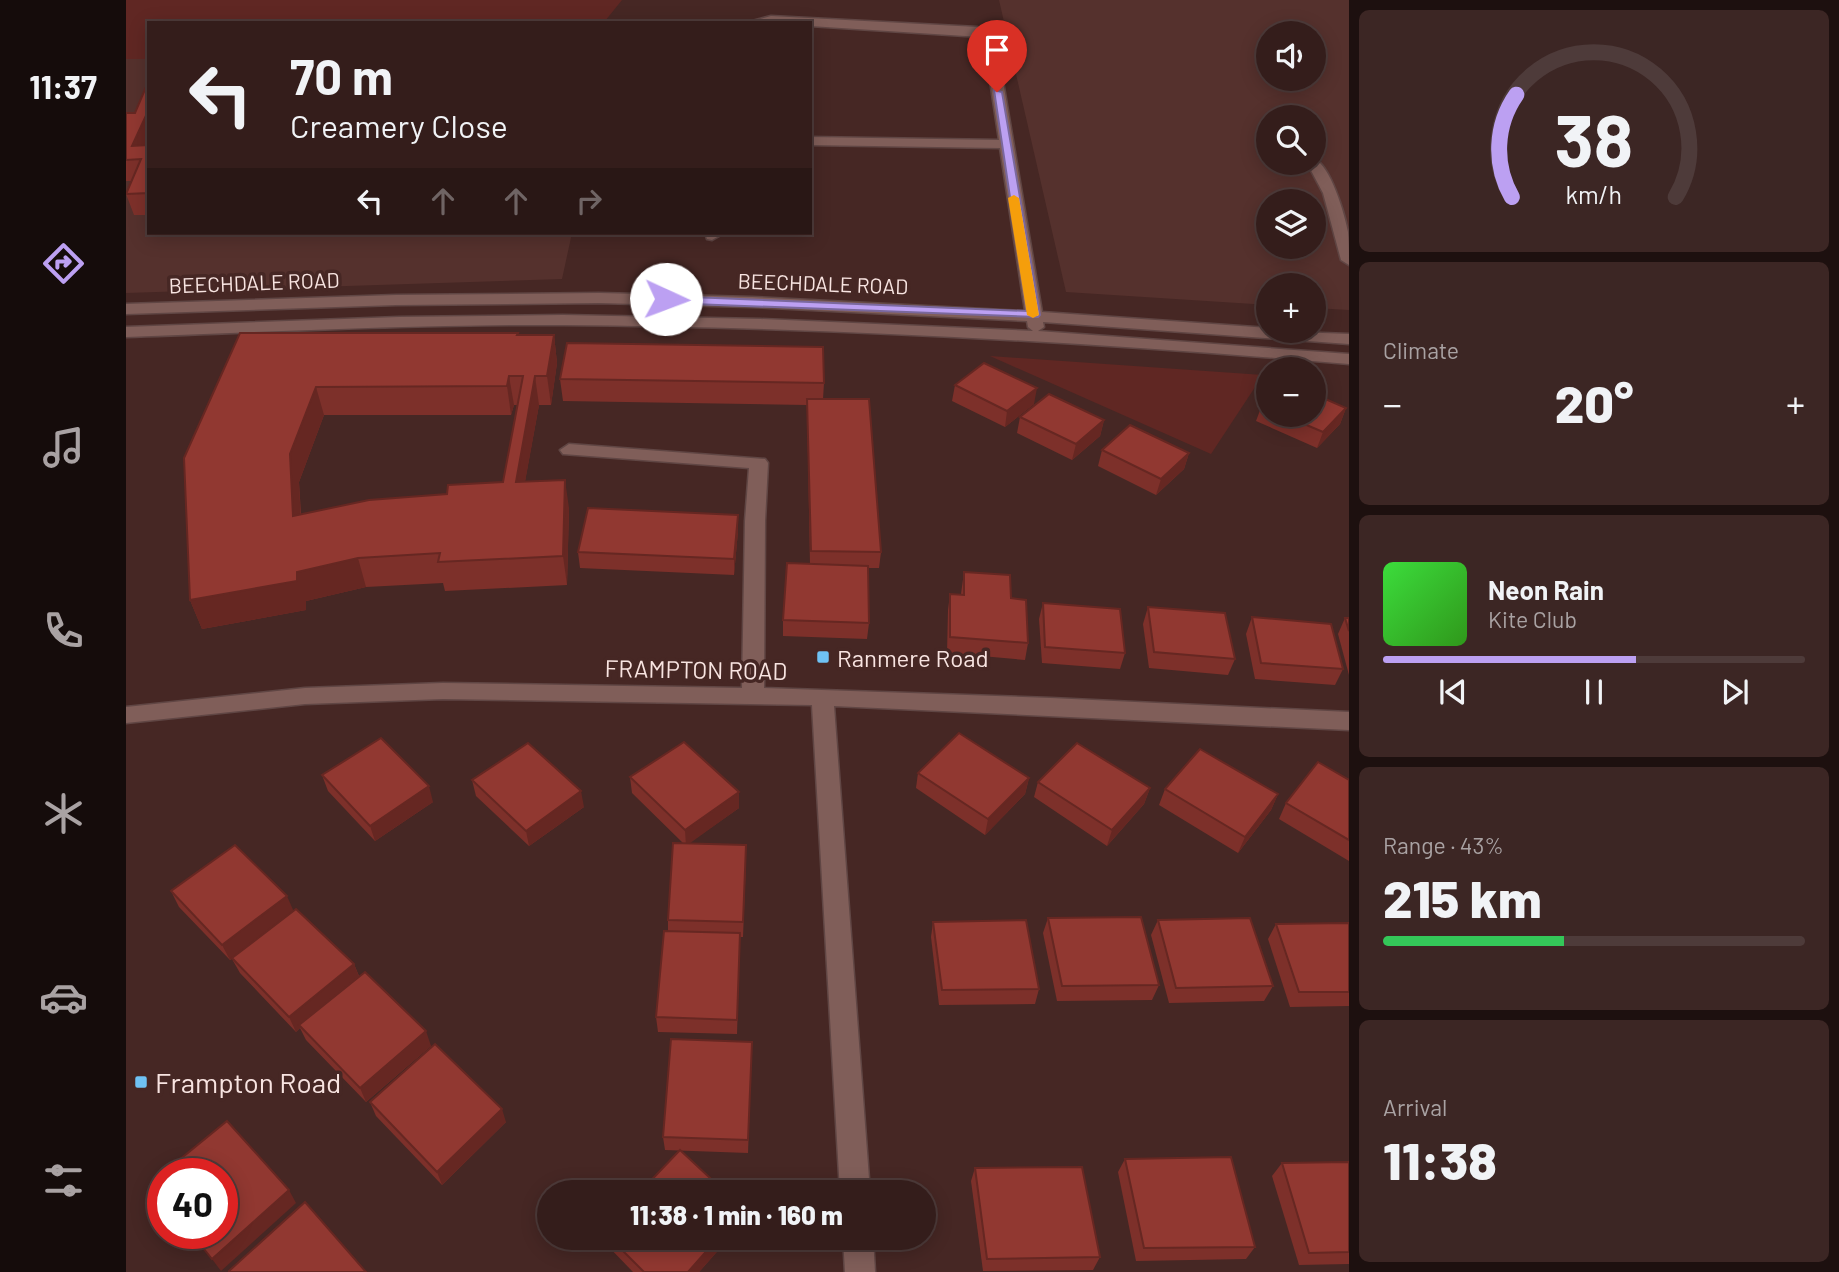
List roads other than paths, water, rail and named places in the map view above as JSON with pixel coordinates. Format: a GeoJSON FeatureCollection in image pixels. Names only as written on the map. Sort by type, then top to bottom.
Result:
{"type":"FeatureCollection","features":[{"type":"Feature","properties":{"kind":"street"},"geometry":{"type":"LineString","coordinates":[[764,21],[785,21]]}},
{"type":"Feature","properties":{"kind":"street"},"geometry":{"type":"LineString","coordinates":[[812,23],[977,31],[990,40],[1004,144],[1037,336]]}},
{"type":"Feature","properties":{"kind":"street"},"geometry":{"type":"LineString","coordinates":[[812,141],[1004,144]]}},
{"type":"Feature","properties":{"kind":"street"},"geometry":{"type":"LineString","coordinates":[[1321,175],[1330,192],[1349,260]]}},
{"type":"Feature","properties":{"kind":"street","name":"BEECHDALE ROAD"},"geometry":{"type":"LineString","coordinates":[[126,309],[426,299],[666,299],[1034,315],[1349,339]]}},
{"type":"Feature","properties":{"kind":"street","name":"BEECHDALE ROAD"},"geometry":{"type":"LineString","coordinates":[[126,332],[404,322],[561,320],[1037,336],[1349,359]]}},
{"type":"Feature","properties":{"kind":"street"},"geometry":{"type":"LineString","coordinates":[[569,450],[759,463],[754,545],[753,696]]}},
{"type":"Feature","properties":{"kind":"street","name":"FRAMPTON ROAD"},"geometry":{"type":"LineString","coordinates":[[126,715],[305,696],[429,692],[822,697],[1051,705],[1349,722]]}},
{"type":"Feature","properties":{"kind":"street"},"geometry":{"type":"LineString","coordinates":[[822,697],[854,1180]]}},
{"type":"Feature","properties":{"kind":"street"},"geometry":{"type":"LineString","coordinates":[[859,1250],[860,1272]]}},
{"type":"Feature","properties":{"kind":"place","name":"Ranmere Road"},"geometry":{"type":"Point","coordinates":[823,657]}},
{"type":"Feature","properties":{"kind":"place","name":"Frampton Road"},"geometry":{"type":"Point","coordinates":[141,1082]}}]}
